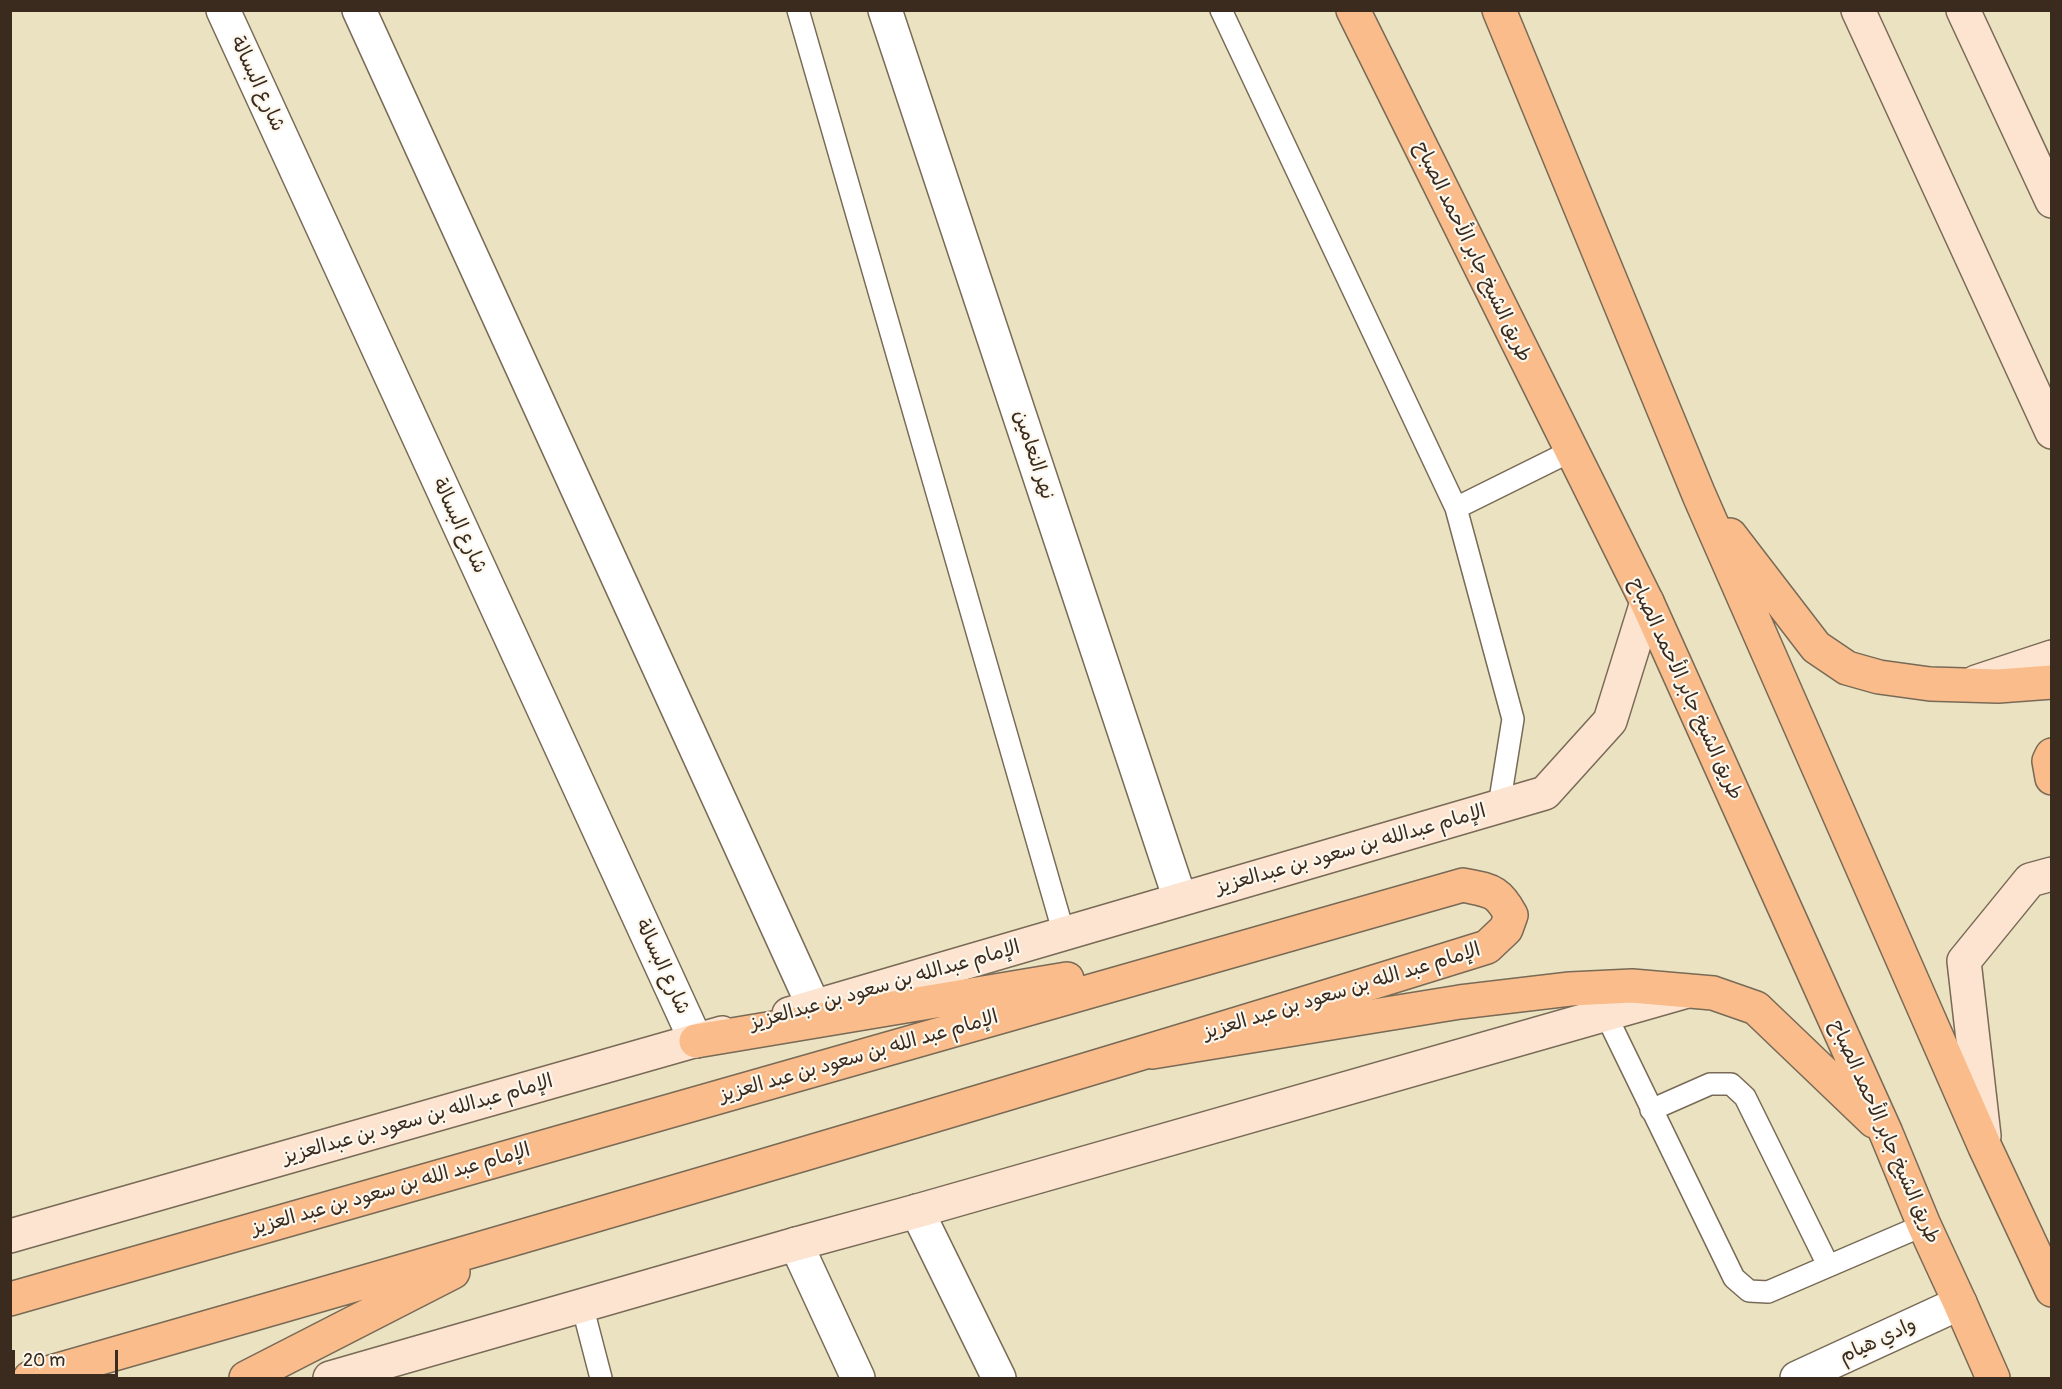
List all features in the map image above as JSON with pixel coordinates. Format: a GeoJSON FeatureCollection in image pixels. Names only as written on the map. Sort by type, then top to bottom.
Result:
{"type":"FeatureCollection","features":[{"type":"Feature","properties":{"kind":"main road","name":"طريق الشيخ جابر الأحمد الصباح"},"geometry":{"type":"LineString","coordinates":[[1353,10],[1647,602],[1886,1133],[1923,1225],[1993,1378]]}},
{"type":"Feature","properties":{"kind":"main road"},"geometry":{"type":"LineString","coordinates":[[1499,10],[1699,495],[1985,1147],[2052,1290]]}},
{"type":"Feature","properties":{"kind":"main road"},"geometry":{"type":"LineString","coordinates":[[1699,495],[1816,647],[1848,668],[1880,677],[1930,684],[1998,686],[2052,682]]}},
{"type":"Feature","properties":{"kind":"main road"},"geometry":{"type":"LineString","coordinates":[[2052,755],[2049,761],[2052,778]]}},
{"type":"Feature","properties":{"kind":"main road","name":"الإمام عبد الله بن سعود بن عبد العزيز"},"geometry":{"type":"LineString","coordinates":[[10,1299],[1463,885],[1496,893],[1511,915],[1506,929],[1487,947],[1152,1052],[517,1239],[30,1378]]}},
{"type":"Feature","properties":{"kind":"main road"},"geometry":{"type":"LineString","coordinates":[[696,1041],[1223,954]]}},
{"type":"Feature","properties":{"kind":"main road"},"geometry":{"type":"LineString","coordinates":[[1152,1052],[1460,1002],[1570,989],[1632,986],[1713,993],[1756,1008],[1886,1133]]}},
{"type":"Feature","properties":{"kind":"main road"},"geometry":{"type":"LineString","coordinates":[[246,1378],[517,1239]]}},
{"type":"Feature","properties":{"kind":"street","name":"شارع البسالة"},"geometry":{"type":"LineString","coordinates":[[223,10],[696,1041]]}},
{"type":"Feature","properties":{"kind":"street"},"geometry":{"type":"LineString","coordinates":[[359,10],[814,1007]]}},
{"type":"Feature","properties":{"kind":"street","name":"نهر النعامين"},"geometry":{"type":"LineString","coordinates":[[885,10],[1180,899]]}},
{"type":"Feature","properties":{"kind":"street"},"geometry":{"type":"LineString","coordinates":[[1858,10],[2052,432]]}},
{"type":"Feature","properties":{"kind":"street"},"geometry":{"type":"LineString","coordinates":[[1963,10],[2052,201]]}},
{"type":"Feature","properties":{"kind":"street","name":"الإمام عبدالله بن سعود بن عبدالعزيز"},"geometry":{"type":"LineString","coordinates":[[10,1236],[814,1007],[1545,793],[1610,721],[1647,602]]}},
{"type":"Feature","properties":{"kind":"street"},"geometry":{"type":"LineString","coordinates":[[1966,685],[2052,657]]}},
{"type":"Feature","properties":{"kind":"street"},"geometry":{"type":"LineString","coordinates":[[1985,1147],[1964,960],[2030,880],[2052,874]]}},
{"type":"Feature","properties":{"kind":"street"},"geometry":{"type":"LineString","coordinates":[[330,1378],[1688,991]]}},
{"type":"Feature","properties":{"kind":"street"},"geometry":{"type":"LineString","coordinates":[[917,1211],[999,1378]]}},
{"type":"Feature","properties":{"kind":"street"},"geometry":{"type":"LineString","coordinates":[[796,1244],[858,1378]]}},
{"type":"Feature","properties":{"kind":"street","name":"وادي هيام"},"geometry":{"type":"LineString","coordinates":[[1797,1378],[1960,1303]]}},
{"type":"Feature","properties":{"kind":"lane"},"geometry":{"type":"LineString","coordinates":[[798,10],[1064,934]]}},
{"type":"Feature","properties":{"kind":"lane"},"geometry":{"type":"LineString","coordinates":[[1221,10],[1456,508],[1514,719],[1499,806]]}},
{"type":"Feature","properties":{"kind":"lane"},"geometry":{"type":"LineString","coordinates":[[1456,508],[1571,451]]}},
{"type":"Feature","properties":{"kind":"lane"},"geometry":{"type":"LineString","coordinates":[[1605,1013],[1734,1278],[1749,1292],[1768,1292],[1923,1225]]}},
{"type":"Feature","properties":{"kind":"lane"},"geometry":{"type":"LineString","coordinates":[[1651,1110],[1710,1084],[1731,1084],[1745,1097],[1828,1265]]}},
{"type":"Feature","properties":{"kind":"lane"},"geometry":{"type":"LineString","coordinates":[[582,1305],[601,1378]]}}]}
